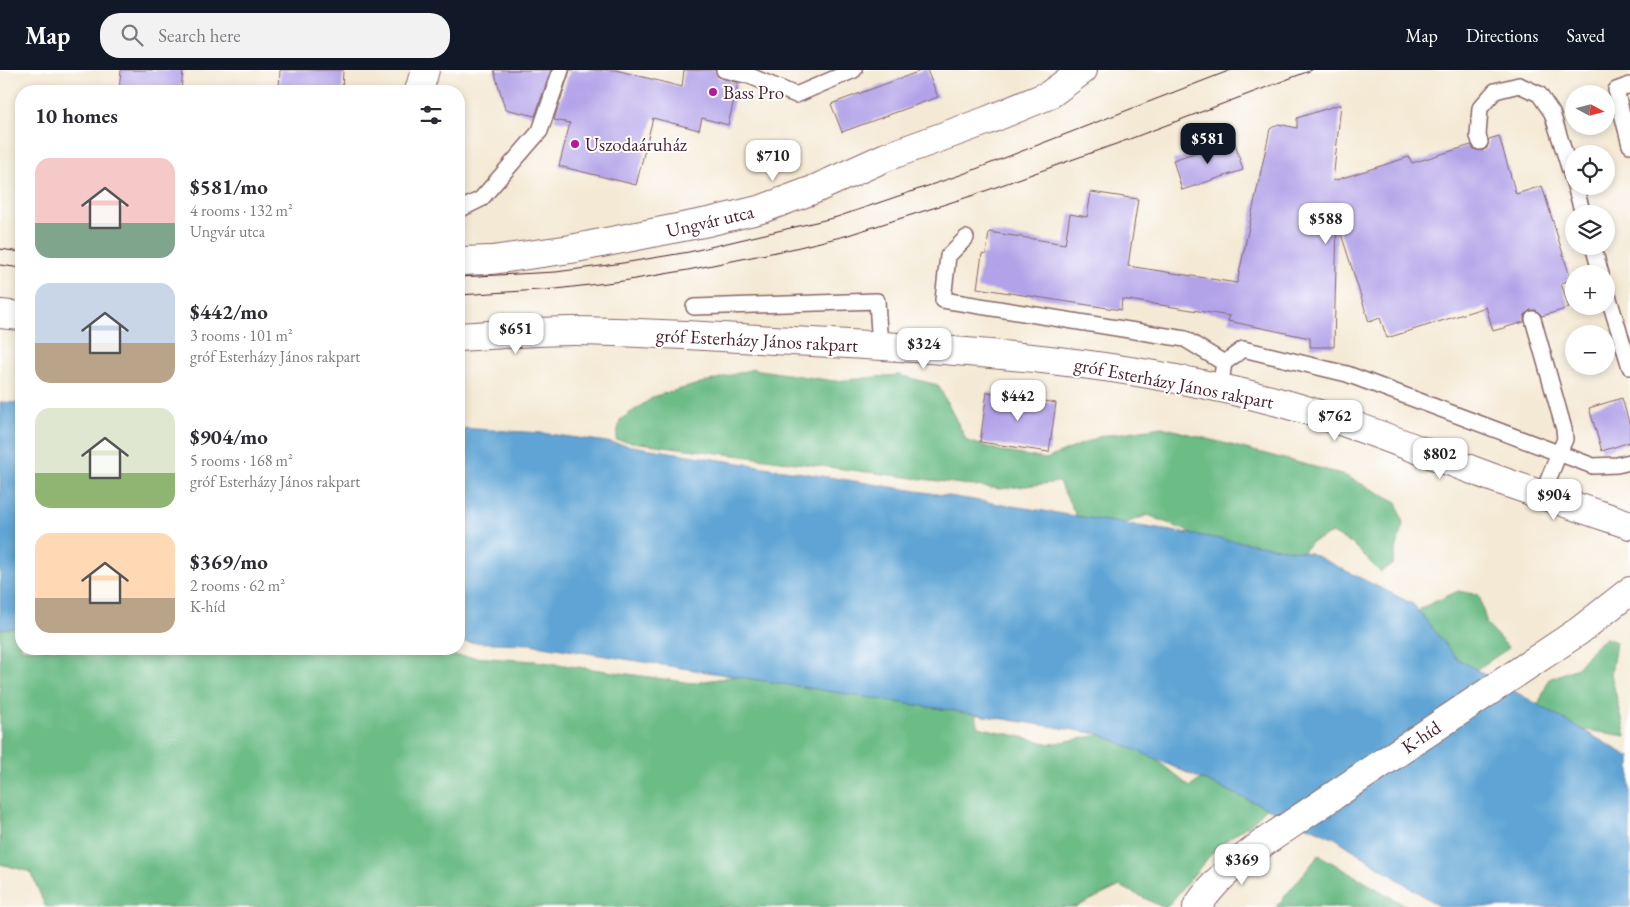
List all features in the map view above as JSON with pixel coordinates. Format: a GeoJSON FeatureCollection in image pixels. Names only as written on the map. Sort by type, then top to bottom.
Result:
{"type":"FeatureCollection","features":[{"type":"Feature","properties":{"kind":"main road"},"geometry":{"type":"LineString","coordinates":[[421,85],[425,70]]}},
{"type":"Feature","properties":{"kind":"main road","name":"Ungvár utca"},"geometry":{"type":"LineString","coordinates":[[465,261],[492,260],[571,250],[762,209],[813,190],[886,157],[986,121],[1049,95],[1077,71]]}},
{"type":"Feature","properties":{"kind":"main road"},"geometry":{"type":"LineString","coordinates":[[0,314],[15,315]]}},
{"type":"Feature","properties":{"kind":"main road","name":"gróf Esterházy János rakpart"},"geometry":{"type":"LineString","coordinates":[[465,337],[571,331],[883,346],[1030,358],[1125,369],[1222,376],[1278,402],[1318,414],[1630,525]]}},
{"type":"Feature","properties":{"kind":"main road","name":"K-híd"},"geometry":{"type":"LineString","coordinates":[[1196,907],[1205,893],[1223,875],[1263,843],[1579,631],[1630,591]]}},
{"type":"Feature","properties":{"kind":"lane"},"geometry":{"type":"LineString","coordinates":[[465,207],[481,199],[540,131],[561,70]]}},
{"type":"Feature","properties":{"kind":"lane"},"geometry":{"type":"LineString","coordinates":[[724,70],[750,76],[796,95],[854,70]]}},
{"type":"Feature","properties":{"kind":"lane"},"geometry":{"type":"LineString","coordinates":[[1480,142],[1478,136],[1480,108],[1495,91],[1519,85],[1539,94],[1552,113],[1565,156]]}},
{"type":"Feature","properties":{"kind":"lane"},"geometry":{"type":"LineString","coordinates":[[1630,85],[1616,90],[1630,145]]}},
{"type":"Feature","properties":{"kind":"lane"},"geometry":{"type":"LineString","coordinates":[[966,238],[948,256],[942,300],[1185,339],[1222,376],[1243,349],[1346,374],[1593,466],[1630,462]]}},
{"type":"Feature","properties":{"kind":"lane"},"geometry":{"type":"LineString","coordinates":[[694,307],[877,301],[879,332],[883,346]]}},
{"type":"Feature","properties":{"kind":"lane"},"geometry":{"type":"LineString","coordinates":[[1614,315],[1630,367]]}},
{"type":"Feature","properties":{"kind":"lane"},"geometry":{"type":"LineString","coordinates":[[1533,319],[1564,429],[1565,439],[1542,494]]}},
{"type":"Feature","properties":{"kind":"green space"},"geometry":{"type":"Polygon","coordinates":[[[753,369],[834,381],[898,375],[938,385],[967,441],[1005,452],[1046,459],[1101,436],[1162,427],[1342,474],[1397,502],[1403,524],[1392,565],[1380,572],[1351,543],[1332,533],[1312,542],[1281,572],[1238,569],[1187,531],[1148,515],[1087,537],[1059,482],[1000,489],[616,440],[620,420],[655,396],[753,369]]]}},
{"type":"Feature","properties":{"kind":"green space"},"geometry":{"type":"Polygon","coordinates":[[[1458,591],[1479,595],[1487,625],[1509,648],[1465,677],[1411,625],[1421,608],[1458,591]]]}},
{"type":"Feature","properties":{"kind":"green space"},"geometry":{"type":"Polygon","coordinates":[[[0,613],[15,617],[15,655],[440,655],[535,661],[692,683],[802,666],[965,681],[979,727],[1051,744],[1121,731],[1190,787],[1211,772],[1281,795],[1250,824],[1218,846],[1167,907],[1162,907],[1120,886],[1076,907],[48,907],[45,906],[31,872],[0,864],[0,613]]]}},
{"type":"Feature","properties":{"kind":"green space"},"geometry":{"type":"Polygon","coordinates":[[[1606,638],[1616,642],[1611,674],[1626,736],[1558,726],[1537,708],[1549,679],[1577,668],[1597,644],[1606,638]]]}},
{"type":"Feature","properties":{"kind":"green space"},"geometry":{"type":"Polygon","coordinates":[[[1319,855],[1406,906],[1407,907],[1276,907],[1319,855]]]}},
{"type":"Feature","properties":{"kind":"water"},"geometry":{"type":"Polygon","coordinates":[[[0,402],[15,403],[15,628],[0,629],[0,402]]]}},
{"type":"Feature","properties":{"kind":"water"},"geometry":{"type":"Polygon","coordinates":[[[465,428],[541,433],[600,441],[1310,553],[1413,604],[1456,658],[1630,757],[1630,907],[1440,907],[1335,838],[1099,734],[530,644],[465,642],[465,428]]]}},
{"type":"Feature","properties":{"kind":"building"},"geometry":{"type":"Polygon","coordinates":[[[121,70],[183,70],[182,85],[120,85],[121,70]]]}},
{"type":"Feature","properties":{"kind":"building"},"geometry":{"type":"Polygon","coordinates":[[[280,70],[343,70],[342,85],[279,85],[280,70]]]}},
{"type":"Feature","properties":{"kind":"building"},"geometry":{"type":"Polygon","coordinates":[[[494,70],[551,70],[535,116],[505,109],[494,70]]]}},
{"type":"Feature","properties":{"kind":"building"},"geometry":{"type":"Polygon","coordinates":[[[570,70],[616,70],[682,87],[684,70],[715,70],[718,77],[738,83],[728,125],[702,118],[699,130],[653,118],[636,185],[559,166],[570,123],[554,120],[570,70]]]}},
{"type":"Feature","properties":{"kind":"building"},"geometry":{"type":"Polygon","coordinates":[[[927,70],[938,97],[842,132],[831,104],[927,70]]]}},
{"type":"Feature","properties":{"kind":"building"},"geometry":{"type":"Polygon","coordinates":[[[1341,104],[1333,181],[1409,157],[1412,163],[1471,145],[1474,149],[1482,151],[1487,148],[1489,139],[1499,136],[1516,194],[1542,186],[1566,265],[1565,282],[1561,283],[1565,296],[1565,309],[1542,316],[1536,310],[1530,310],[1524,316],[1524,322],[1493,331],[1486,307],[1387,338],[1380,318],[1369,322],[1337,221],[1334,347],[1310,347],[1310,338],[1228,321],[1230,316],[1122,299],[1121,310],[977,288],[982,254],[986,255],[989,232],[1065,244],[1070,214],[1087,217],[1091,192],[1138,199],[1128,266],[1237,283],[1270,129],[1278,124],[1297,128],[1297,118],[1341,104]]]}},
{"type":"Feature","properties":{"kind":"building"},"geometry":{"type":"Polygon","coordinates":[[[1234,140],[1243,170],[1182,190],[1173,160],[1234,140]]]}},
{"type":"Feature","properties":{"kind":"building"},"geometry":{"type":"Polygon","coordinates":[[[987,392],[1056,403],[1049,452],[980,442],[987,392]]]}},
{"type":"Feature","properties":{"kind":"building"},"geometry":{"type":"Polygon","coordinates":[[[1622,398],[1630,426],[1630,442],[1602,451],[1589,408],[1622,398]]]}},
{"type":"Feature","properties":{"kind":"tram line"},"geometry":{"type":"LineString","coordinates":[[465,277],[556,272],[623,263],[689,252],[837,217],[963,174],[1231,70]]}},
{"type":"Feature","properties":{"kind":"tram line"},"geometry":{"type":"LineString","coordinates":[[465,295],[556,289],[623,281],[688,270],[845,236],[971,196],[1127,140],[1312,70]]}},
{"type":"Feature","properties":{"kind":"tram line"},"geometry":{"type":"LineString","coordinates":[[0,249],[15,251]]}},
{"type":"Feature","properties":{"kind":"tram line"},"geometry":{"type":"LineString","coordinates":[[0,265],[15,267]]}},
{"type":"Feature","properties":{"kind":"place","name":"Bass Pro"},"geometry":{"type":"Point","coordinates":[713,92]}},
{"type":"Feature","properties":{"kind":"place","name":"Uszodaáruház"},"geometry":{"type":"Point","coordinates":[575,144]}}]}
